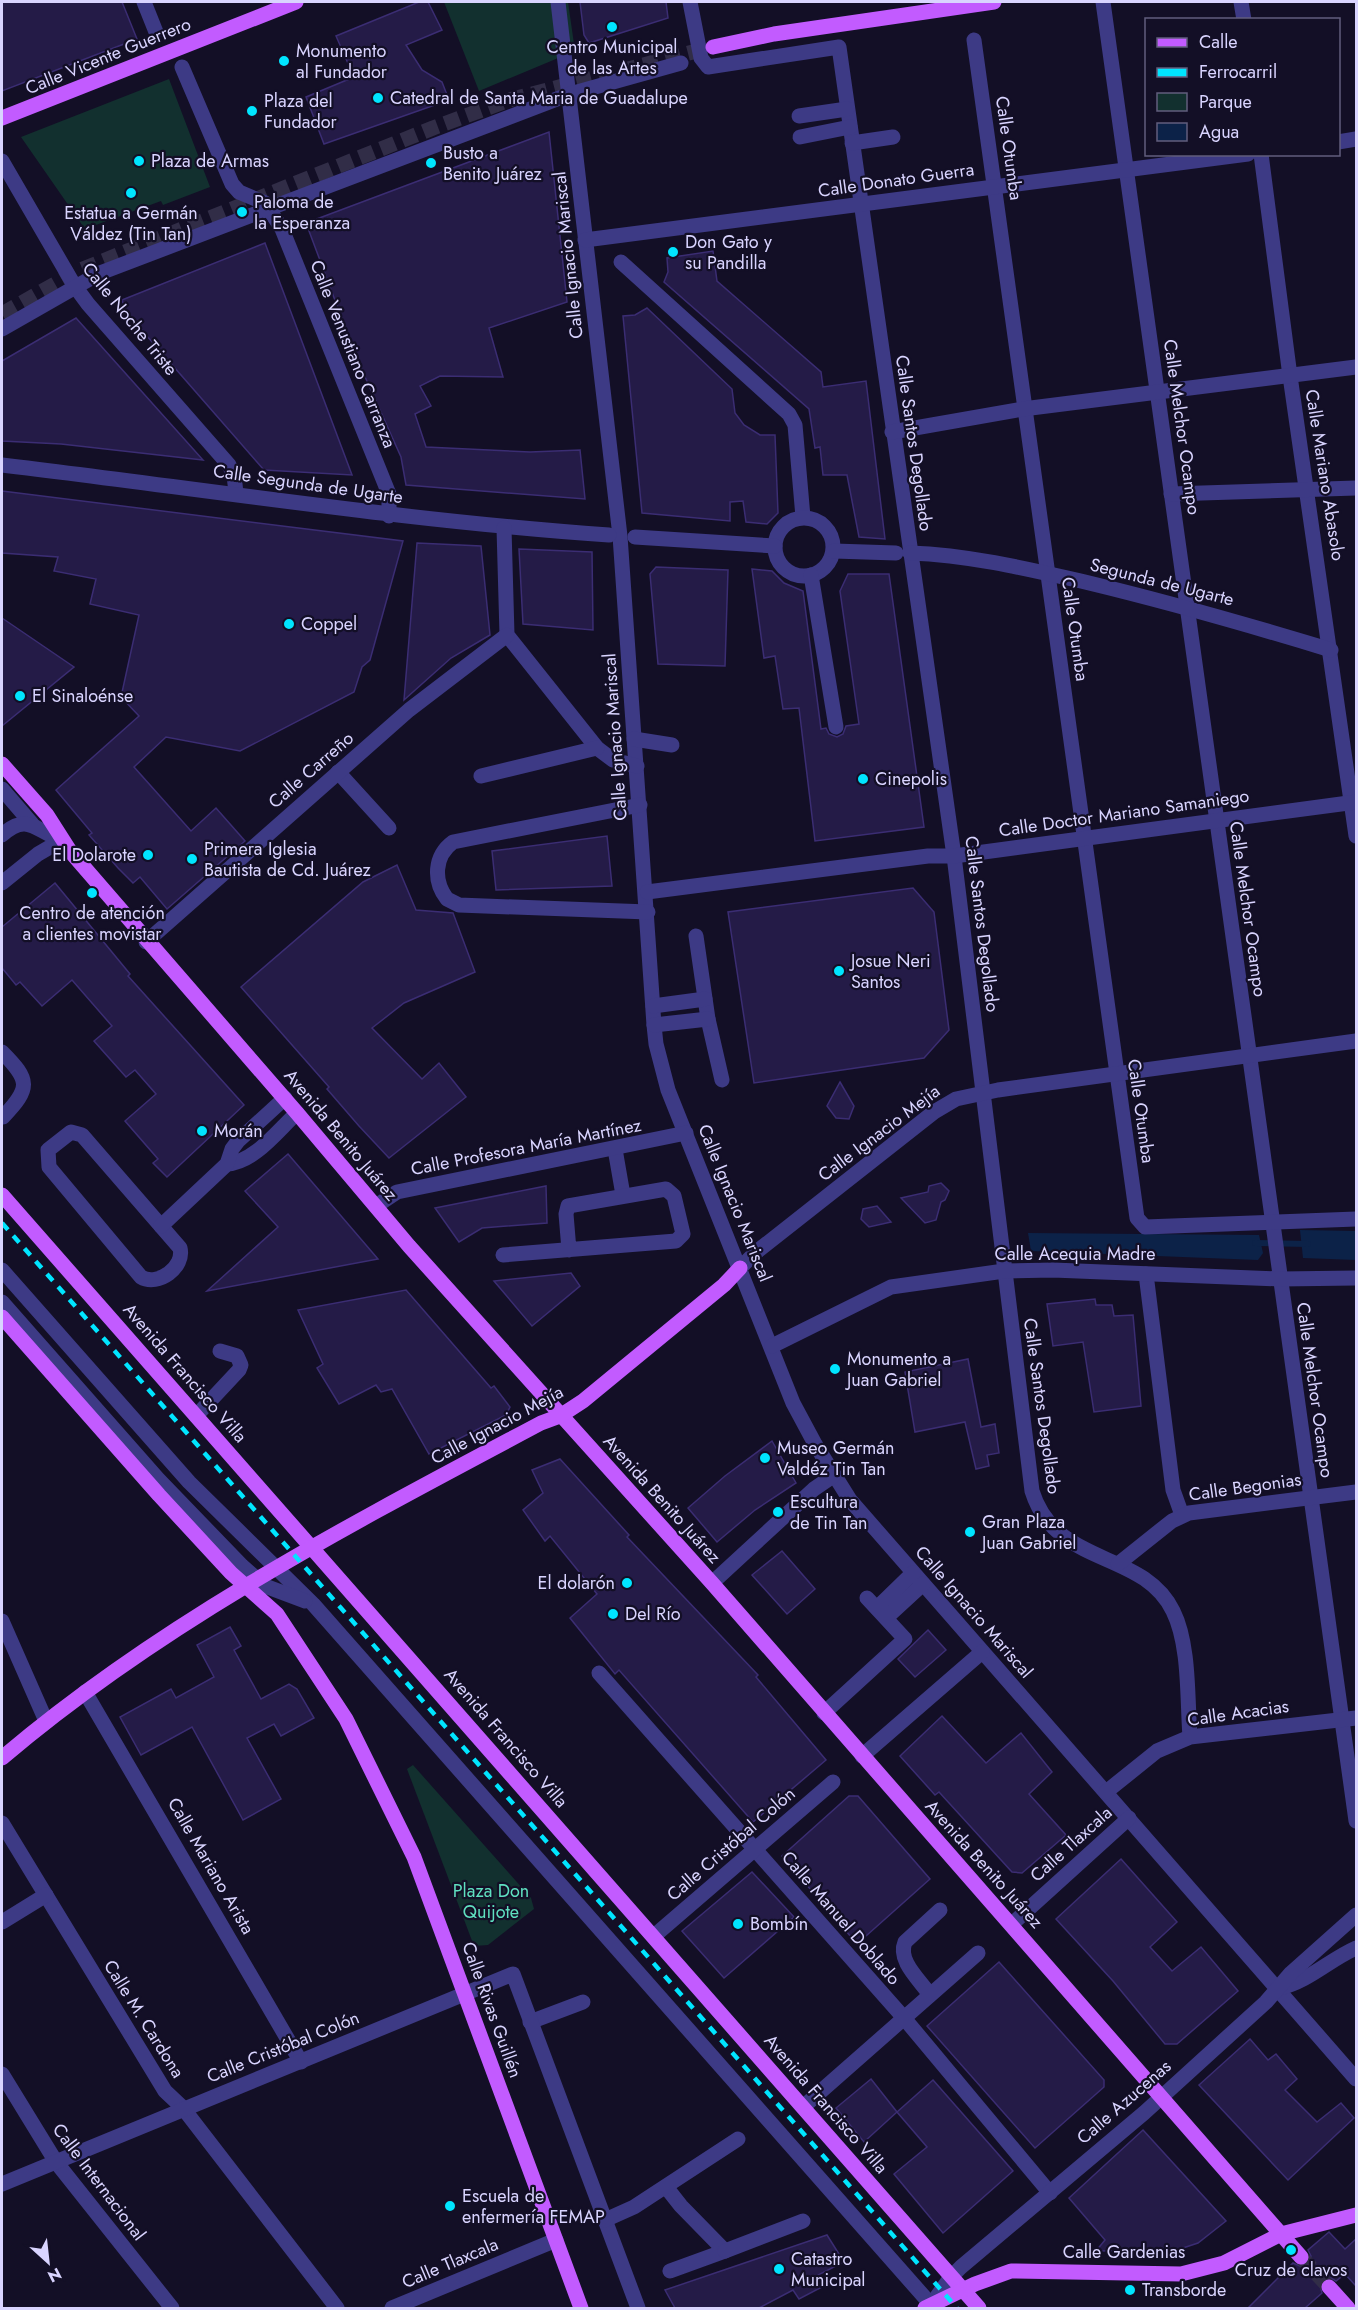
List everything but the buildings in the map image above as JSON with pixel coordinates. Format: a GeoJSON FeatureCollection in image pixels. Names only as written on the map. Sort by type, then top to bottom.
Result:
{"type":"FeatureCollection","features":[{"type":"Feature","properties":{"kind":"main road","name":"Calle Vicente Guerrero"},"geometry":{"type":"LineString","coordinates":[[2,118],[296,2]]}},
{"type":"Feature","properties":{"kind":"main road"},"geometry":{"type":"LineString","coordinates":[[713,47],[774,34],[994,2]]}},
{"type":"Feature","properties":{"kind":"main road","name":"Avenida Benito Juárez"},"geometry":{"type":"LineString","coordinates":[[2,764],[47,815],[62,840],[146,942],[285,1098],[409,1246],[712,1583],[1301,2257]]}},
{"type":"Feature","properties":{"kind":"main road","name":"Avenida Francisco Villa"},"geometry":{"type":"LineString","coordinates":[[2,1195],[654,1936],[950,2278],[979,2308]]}},
{"type":"Feature","properties":{"kind":"main road","name":"Calle Ignacio Mejía"},"geometry":{"type":"LineString","coordinates":[[2,1758],[46,1720],[85,1692],[312,1546],[541,1423],[560,1416],[583,1401],[724,1285],[740,1268]]}},
{"type":"Feature","properties":{"kind":"main road"},"geometry":{"type":"LineString","coordinates":[[2,1317],[159,1495],[251,1584]]}},
{"type":"Feature","properties":{"kind":"main road","name":"Calle Rivas Guillén"},"geometry":{"type":"LineString","coordinates":[[251,1584],[281,1621],[351,1730],[414,1857],[581,2308]]}},
{"type":"Feature","properties":{"kind":"main road","name":"Calle Gardenias"},"geometry":{"type":"LineString","coordinates":[[930,2307],[993,2276],[1011,2271],[1181,2274],[1224,2263],[1281,2234],[1355,2214]]}},
{"type":"Feature","properties":{"kind":"main road"},"geometry":{"type":"LineString","coordinates":[[1329,2287],[1346,2306]]}},
{"type":"Feature","properties":{"kind":"street"},"geometry":{"type":"LineString","coordinates":[[144,2],[156,32]]}},
{"type":"Feature","properties":{"kind":"street"},"geometry":{"type":"LineString","coordinates":[[558,2],[570,94]]}},
{"type":"Feature","properties":{"kind":"street","name":"Calle Santos Degollado"},"geometry":{"type":"LineString","coordinates":[[690,2],[701,58],[704,64],[712,67],[839,47],[892,432],[903,553],[954,856],[1032,1491],[1037,1507],[1057,1534],[1073,1545],[1118,1564],[1150,1584],[1164,1598],[1175,1615],[1182,1639],[1190,1737]]}},
{"type":"Feature","properties":{"kind":"street","name":"Calle Melchor Ocampo"},"geometry":{"type":"LineString","coordinates":[[1103,2],[1129,171],[1171,494],[1310,1498],[1350,1718],[1356,1821]]}},
{"type":"Feature","properties":{"kind":"street"},"geometry":{"type":"LineString","coordinates":[[1241,2],[1244,18]]}},
{"type":"Feature","properties":{"kind":"street","name":"Calle Otumba"},"geometry":{"type":"LineString","coordinates":[[974,40],[1023,409],[1139,1223]]}},
{"type":"Feature","properties":{"kind":"street"},"geometry":{"type":"LineString","coordinates":[[2,329],[74,285],[144,255],[271,209],[570,94],[681,63]]}},
{"type":"Feature","properties":{"kind":"street"},"geometry":{"type":"LineString","coordinates":[[182,67],[232,184],[238,192],[265,203],[271,209]]}},
{"type":"Feature","properties":{"kind":"street","name":"Calle Ignacio Mariscal"},"geometry":{"type":"LineString","coordinates":[[570,94],[620,536],[647,891],[652,1006],[664,1079],[793,1403],[833,1476],[850,1500],[918,1579],[1280,1988],[1356,2079]]}},
{"type":"Feature","properties":{"kind":"street"},"geometry":{"type":"LineString","coordinates":[[799,116],[848,109]]}},
{"type":"Feature","properties":{"kind":"street"},"geometry":{"type":"LineString","coordinates":[[800,137],[850,127]]}},
{"type":"Feature","properties":{"kind":"street"},"geometry":{"type":"LineString","coordinates":[[852,143],[893,137]]}},
{"type":"Feature","properties":{"kind":"street"},"geometry":{"type":"LineString","coordinates":[[1340,142],[1356,139]]}},
{"type":"Feature","properties":{"kind":"street","name":"Calle Donato Guerra"},"geometry":{"type":"LineString","coordinates":[[585,240],[1234,156]]}},
{"type":"Feature","properties":{"kind":"street","name":"Calle Mariano Abasolo"},"geometry":{"type":"LineString","coordinates":[[1261,156],[1290,376],[1354,802],[1356,836]]}},
{"type":"Feature","properties":{"kind":"street","name":"Calle Noche Triste"},"geometry":{"type":"LineString","coordinates":[[2,161],[74,285],[230,465],[236,493]]}},
{"type":"Feature","properties":{"kind":"street","name":"Calle Venustiano Carranza"},"geometry":{"type":"LineString","coordinates":[[271,209],[282,229],[389,495],[389,516]]}},
{"type":"Feature","properties":{"kind":"street"},"geometry":{"type":"LineString","coordinates":[[621,262],[789,414],[795,425],[803,517]]}},
{"type":"Feature","properties":{"kind":"street"},"geometry":{"type":"LineString","coordinates":[[892,432],[1023,409],[1356,367]]}},
{"type":"Feature","properties":{"kind":"street","name":"Calle Segunda de Ugarte"},"geometry":{"type":"LineString","coordinates":[[2,465],[236,493],[389,516],[504,528],[609,535]]}},
{"type":"Feature","properties":{"kind":"street"},"geometry":{"type":"LineString","coordinates":[[1171,494],[1356,488]]}},
{"type":"Feature","properties":{"kind":"street"},"geometry":{"type":"LineString","coordinates":[[803,517],[823,523],[830,531],[834,551],[830,562],[811,576],[790,573],[781,566],[774,546],[783,525],[803,517]]}},
{"type":"Feature","properties":{"kind":"street"},"geometry":{"type":"LineString","coordinates":[[504,528],[507,635],[597,748],[613,760],[637,766]]}},
{"type":"Feature","properties":{"kind":"street"},"geometry":{"type":"LineString","coordinates":[[635,537],[774,546]]}},
{"type":"Feature","properties":{"kind":"street","name":"Segunda de Ugarte"},"geometry":{"type":"LineString","coordinates":[[834,551],[945,554],[1048,573],[1188,606],[1331,650]]}},
{"type":"Feature","properties":{"kind":"street"},"geometry":{"type":"LineString","coordinates":[[811,576],[836,727]]}},
{"type":"Feature","properties":{"kind":"street","name":"Calle Carreño"},"geometry":{"type":"LineString","coordinates":[[146,942],[338,772],[461,668],[507,635]]}},
{"type":"Feature","properties":{"kind":"street"},"geometry":{"type":"LineString","coordinates":[[634,739],[672,745]]}},
{"type":"Feature","properties":{"kind":"street"},"geometry":{"type":"LineString","coordinates":[[481,776],[597,748]]}},
{"type":"Feature","properties":{"kind":"street"},"geometry":{"type":"LineString","coordinates":[[338,772],[389,828]]}},
{"type":"Feature","properties":{"kind":"street"},"geometry":{"type":"LineString","coordinates":[[2,789],[32,824],[45,834],[62,840]]}},
{"type":"Feature","properties":{"kind":"street","name":"Calle Doctor Mariano Samaniego"},"geometry":{"type":"LineString","coordinates":[[647,891],[928,856],[954,856],[1354,802]]}},
{"type":"Feature","properties":{"kind":"street"},"geometry":{"type":"LineString","coordinates":[[640,805],[453,842],[442,850],[438,861],[439,880],[447,899],[459,905],[648,912]]}},
{"type":"Feature","properties":{"kind":"street"},"geometry":{"type":"LineString","coordinates":[[2,835],[18,824],[32,824]]}},
{"type":"Feature","properties":{"kind":"street"},"geometry":{"type":"LineString","coordinates":[[2,883],[38,854],[62,840]]}},
{"type":"Feature","properties":{"kind":"street"},"geometry":{"type":"LineString","coordinates":[[696,936],[708,1019],[722,1080]]}},
{"type":"Feature","properties":{"kind":"street"},"geometry":{"type":"LineString","coordinates":[[652,1006],[705,999]]}},
{"type":"Feature","properties":{"kind":"street"},"geometry":{"type":"LineString","coordinates":[[654,1025],[708,1019]]}},
{"type":"Feature","properties":{"kind":"street"},"geometry":{"type":"LineString","coordinates":[[983,1092],[1356,1041]]}},
{"type":"Feature","properties":{"kind":"street"},"geometry":{"type":"LineString","coordinates":[[2,1052],[23,1076],[25,1087],[21,1098],[3,1117]]}},
{"type":"Feature","properties":{"kind":"street","name":"Calle Ignacio Mejía"},"geometry":{"type":"LineString","coordinates":[[740,1268],[755,1253],[934,1112],[956,1100],[983,1092]]}},
{"type":"Feature","properties":{"kind":"street"},"geometry":{"type":"LineString","coordinates":[[161,1226],[227,1164],[232,1149],[238,1141],[285,1098]]}},
{"type":"Feature","properties":{"kind":"street"},"geometry":{"type":"LineString","coordinates":[[227,1164],[235,1164],[252,1154],[297,1113]]}},
{"type":"Feature","properties":{"kind":"street"},"geometry":{"type":"LineString","coordinates":[[71,1132],[82,1135],[161,1226],[180,1248],[181,1259],[159,1279],[147,1280],[50,1167],[48,1150],[71,1132]]}},
{"type":"Feature","properties":{"kind":"street","name":"Calle Profesora María Martínez"},"geometry":{"type":"LineString","coordinates":[[376,1206],[397,1192],[686,1133]]}},
{"type":"Feature","properties":{"kind":"street"},"geometry":{"type":"LineString","coordinates":[[615,1149],[623,1195]]}},
{"type":"Feature","properties":{"kind":"street"},"geometry":{"type":"LineString","coordinates":[[503,1255],[569,1250],[676,1241],[680,1238],[682,1222],[674,1196],[666,1190],[623,1195],[568,1206],[566,1214],[569,1250]]}},
{"type":"Feature","properties":{"kind":"street","name":"Calle Acequia Madre"},"geometry":{"type":"LineString","coordinates":[[1139,1223],[1145,1227],[1273,1226],[1356,1219]]}},
{"type":"Feature","properties":{"kind":"street"},"geometry":{"type":"LineString","coordinates":[[2,1270],[189,1482],[313,1604],[930,2307]]}},
{"type":"Feature","properties":{"kind":"street","name":"Calle Acequia Madre"},"geometry":{"type":"LineString","coordinates":[[772,1346],[891,1287],[1004,1271],[1146,1274],[1279,1271],[1356,1278]]}},
{"type":"Feature","properties":{"kind":"street"},"geometry":{"type":"LineString","coordinates":[[1146,1274],[1173,1490],[1182,1515]]}},
{"type":"Feature","properties":{"kind":"street"},"geometry":{"type":"LineString","coordinates":[[2,1302],[251,1584],[313,1604]]}},
{"type":"Feature","properties":{"kind":"street"},"geometry":{"type":"LineString","coordinates":[[196,1416],[239,1370],[241,1365],[237,1356],[220,1351]]}},
{"type":"Feature","properties":{"kind":"street"},"geometry":{"type":"LineString","coordinates":[[712,1583],[814,1489],[833,1476]]}},
{"type":"Feature","properties":{"kind":"street","name":"Calle Begonias"},"geometry":{"type":"LineString","coordinates":[[1118,1564],[1182,1515],[1356,1492]]}},
{"type":"Feature","properties":{"kind":"street"},"geometry":{"type":"LineString","coordinates":[[824,1713],[905,1639],[877,1608],[918,1579]]}},
{"type":"Feature","properties":{"kind":"street"},"geometry":{"type":"LineString","coordinates":[[2,1621],[46,1720]]}},
{"type":"Feature","properties":{"kind":"street"},"geometry":{"type":"LineString","coordinates":[[862,1756],[982,1652]]}},
{"type":"Feature","properties":{"kind":"street","name":"Calle Manuel Doblado"},"geometry":{"type":"LineString","coordinates":[[598,1673],[904,2018],[1050,2193]]}},
{"type":"Feature","properties":{"kind":"street","name":"Calle Mariano Arista"},"geometry":{"type":"LineString","coordinates":[[85,1692],[301,2062]]}},
{"type":"Feature","properties":{"kind":"street","name":"Calle Acacias"},"geometry":{"type":"LineString","coordinates":[[1106,1792],[1157,1751],[1190,1737],[1350,1718]]}},
{"type":"Feature","properties":{"kind":"street","name":"Calle Cristóbal Colón"},"geometry":{"type":"LineString","coordinates":[[654,1936],[833,1782]]}},
{"type":"Feature","properties":{"kind":"street","name":"Calle Tlaxcala"},"geometry":{"type":"LineString","coordinates":[[1012,1924],[1129,1818]]}},
{"type":"Feature","properties":{"kind":"street","name":"Calle M. Cardona"},"geometry":{"type":"LineString","coordinates":[[2,1823],[165,2091],[183,2108],[336,2308]]}},
{"type":"Feature","properties":{"kind":"street"},"geometry":{"type":"LineString","coordinates":[[2,1922],[46,1895]]}},
{"type":"Feature","properties":{"kind":"street"},"geometry":{"type":"LineString","coordinates":[[930,1995],[905,1961],[903,1947],[905,1942],[940,1910]]}},
{"type":"Feature","properties":{"kind":"street"},"geometry":{"type":"LineString","coordinates":[[1280,1988],[1291,1973],[1356,1915]]}},
{"type":"Feature","properties":{"kind":"street","name":"Calle Azucenas"},"geometry":{"type":"LineString","coordinates":[[930,2307],[950,2278],[1162,2097],[1280,1988],[1300,1983],[1356,1948]]}},
{"type":"Feature","properties":{"kind":"street"},"geometry":{"type":"LineString","coordinates":[[803,2107],[978,1953]]}},
{"type":"Feature","properties":{"kind":"street","name":"Calle Cristóbal Colón"},"geometry":{"type":"LineString","coordinates":[[2,2184],[513,1974]]}},
{"type":"Feature","properties":{"kind":"street","name":"Calle Rivas Guillén"},"geometry":{"type":"LineString","coordinates":[[513,1974],[638,2308]]}},
{"type":"Feature","properties":{"kind":"street"},"geometry":{"type":"LineString","coordinates":[[530,2022],[583,2002]]}},
{"type":"Feature","properties":{"kind":"street","name":"Calle Internacional"},"geometry":{"type":"LineString","coordinates":[[2,2074],[56,2162],[172,2308]]}},
{"type":"Feature","properties":{"kind":"street"},"geometry":{"type":"LineString","coordinates":[[605,2220],[623,2214],[738,2139]]}},
{"type":"Feature","properties":{"kind":"street"},"geometry":{"type":"LineString","coordinates":[[666,2187],[681,2206],[725,2251]]}},
{"type":"Feature","properties":{"kind":"street"},"geometry":{"type":"LineString","coordinates":[[670,2271],[803,2221]]}},
{"type":"Feature","properties":{"kind":"street","name":"Calle Tlaxcala"},"geometry":{"type":"LineString","coordinates":[[392,2308],[556,2240]]}},
{"type":"Feature","properties":{"kind":"green space"},"geometry":{"type":"Polygon","coordinates":[[[444,2],[568,2],[575,51],[479,91],[444,2]]]}},
{"type":"Feature","properties":{"kind":"green space","name":"Plaza de Armas"},"geometry":{"type":"Polygon","coordinates":[[[169,79],[210,187],[163,205],[161,201],[85,229],[21,137],[169,79]]]}},
{"type":"Feature","properties":{"kind":"green space","name":"Plaza Don Quijote"},"geometry":{"type":"Polygon","coordinates":[[[413,1765],[531,1898],[534,1909],[488,1945],[474,1946],[407,1769],[413,1765]]]}},
{"type":"Feature","properties":{"kind":"water"},"geometry":{"type":"Polygon","coordinates":[[[1300,1230],[1356,1231],[1356,1260],[1303,1258],[1300,1230]]]}},
{"type":"Feature","properties":{"kind":"water"},"geometry":{"type":"Polygon","coordinates":[[[1028,1233],[1259,1235],[1263,1253],[1258,1260],[1031,1251],[1028,1233]]]}},
{"type":"Feature","properties":{"kind":"waterway"},"geometry":{"type":"LineString","coordinates":[[1255,1243],[1308,1244]]}},
{"type":"Feature","properties":{"kind":"tunnel"},"geometry":{"type":"LineString","coordinates":[[2,314],[78,271],[433,128],[509,100],[712,47]]}},
{"type":"Feature","properties":{"kind":"tunnel"},"geometry":{"type":"LineString","coordinates":[[1301,2257],[1329,2287]]}},
{"type":"Feature","properties":{"kind":"railway"},"geometry":{"type":"LineString","coordinates":[[2,1223],[957,2308]]}},
{"type":"Feature","properties":{"kind":"place","name":"Centro Municipal de las Artes"},"geometry":{"type":"Point","coordinates":[612,27]}},
{"type":"Feature","properties":{"kind":"place","name":"Monumento al Fundador"},"geometry":{"type":"Point","coordinates":[284,61]}},
{"type":"Feature","properties":{"kind":"place","name":"Catedral de Santa Maria de Guadalupe"},"geometry":{"type":"Point","coordinates":[378,98]}},
{"type":"Feature","properties":{"kind":"place","name":"Plaza del Fundador"},"geometry":{"type":"Point","coordinates":[252,111]}},
{"type":"Feature","properties":{"kind":"place","name":"Plaza de Armas"},"geometry":{"type":"Point","coordinates":[139,161]}},
{"type":"Feature","properties":{"kind":"place","name":"Busto a Benito Juárez"},"geometry":{"type":"Point","coordinates":[431,163]}},
{"type":"Feature","properties":{"kind":"place","name":"Estatua a Germán Váldez (Tin Tan)"},"geometry":{"type":"Point","coordinates":[131,193]}},
{"type":"Feature","properties":{"kind":"place","name":"Paloma de la Esperanza"},"geometry":{"type":"Point","coordinates":[242,212]}},
{"type":"Feature","properties":{"kind":"place","name":"Don Gato y su Pandilla"},"geometry":{"type":"Point","coordinates":[673,252]}},
{"type":"Feature","properties":{"kind":"place","name":"Coppel"},"geometry":{"type":"Point","coordinates":[289,624]}},
{"type":"Feature","properties":{"kind":"place","name":"El Sinaloénse"},"geometry":{"type":"Point","coordinates":[20,696]}},
{"type":"Feature","properties":{"kind":"place","name":"Cinepolis"},"geometry":{"type":"Point","coordinates":[863,779]}},
{"type":"Feature","properties":{"kind":"place","name":"El Dolarote"},"geometry":{"type":"Point","coordinates":[148,855]}},
{"type":"Feature","properties":{"kind":"place","name":"Primera Iglesia Bautista de Cd. Juárez"},"geometry":{"type":"Point","coordinates":[192,859]}},
{"type":"Feature","properties":{"kind":"place","name":"Centro de atención a clientes movistar"},"geometry":{"type":"Point","coordinates":[92,893]}},
{"type":"Feature","properties":{"kind":"place","name":"Josue Neri Santos"},"geometry":{"type":"Point","coordinates":[839,971]}},
{"type":"Feature","properties":{"kind":"place","name":"Morán"},"geometry":{"type":"Point","coordinates":[202,1131]}},
{"type":"Feature","properties":{"kind":"place","name":"Monumento a Juan Gabriel"},"geometry":{"type":"Point","coordinates":[835,1369]}},
{"type":"Feature","properties":{"kind":"place","name":"Museo Germán Valdéz Tin Tan"},"geometry":{"type":"Point","coordinates":[765,1458]}},
{"type":"Feature","properties":{"kind":"place","name":"Escultura de Tin Tan"},"geometry":{"type":"Point","coordinates":[778,1512]}},
{"type":"Feature","properties":{"kind":"place","name":"Gran Plaza Juan Gabriel"},"geometry":{"type":"Point","coordinates":[970,1532]}},
{"type":"Feature","properties":{"kind":"place","name":"El dolarón"},"geometry":{"type":"Point","coordinates":[627,1583]}},
{"type":"Feature","properties":{"kind":"place","name":"Del Río"},"geometry":{"type":"Point","coordinates":[613,1614]}},
{"type":"Feature","properties":{"kind":"place","name":"Bombín"},"geometry":{"type":"Point","coordinates":[738,1924]}},
{"type":"Feature","properties":{"kind":"place","name":"Escuela de enfermería FEMAP"},"geometry":{"type":"Point","coordinates":[450,2206]}},
{"type":"Feature","properties":{"kind":"place","name":"Cruz de clavos"},"geometry":{"type":"Point","coordinates":[1291,2250]}},
{"type":"Feature","properties":{"kind":"place","name":"Catastro Municipal"},"geometry":{"type":"Point","coordinates":[779,2269]}},
{"type":"Feature","properties":{"kind":"place","name":"Transborde"},"geometry":{"type":"Point","coordinates":[1130,2290]}}]}
